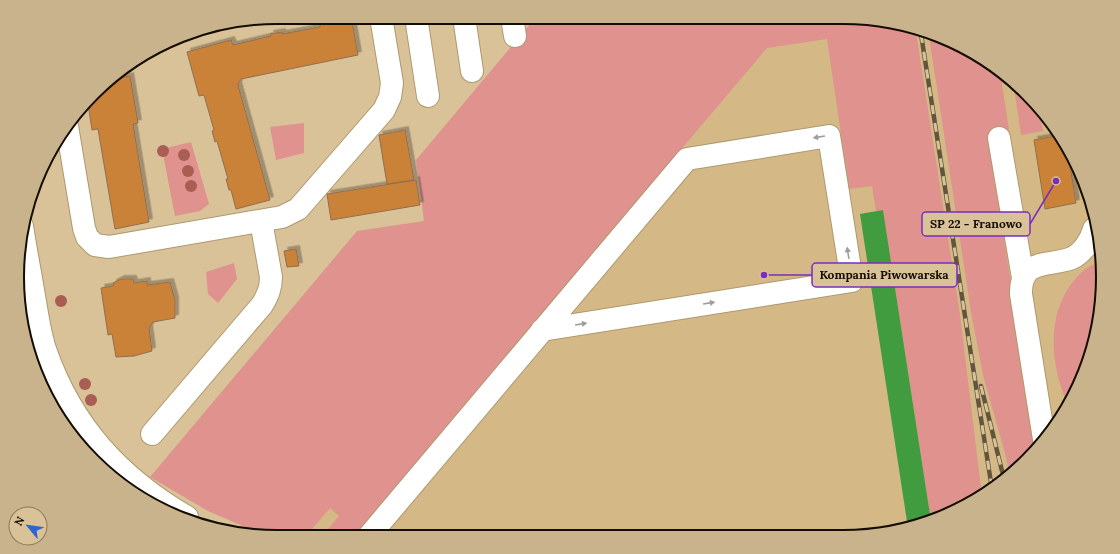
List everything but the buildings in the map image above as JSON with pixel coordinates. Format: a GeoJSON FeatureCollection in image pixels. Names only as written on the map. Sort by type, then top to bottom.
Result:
{"type":"FeatureCollection","features":[{"type":"Feature","properties":{"kind":"street"},"geometry":{"type":"LineString","coordinates":[[68,134],[84,228],[87,237],[94,245],[109,247],[282,217],[298,209],[384,110],[390,98],[392,83],[382,24]]}},
{"type":"Feature","properties":{"kind":"street"},"geometry":{"type":"LineString","coordinates":[[417,24],[428,96]]}},
{"type":"Feature","properties":{"kind":"street"},"geometry":{"type":"LineString","coordinates":[[465,24],[472,71]]}},
{"type":"Feature","properties":{"kind":"street"},"geometry":{"type":"LineString","coordinates":[[374,530],[542,330],[687,158],[829,136],[852,281],[542,330]]}},
{"type":"Feature","properties":{"kind":"street"},"geometry":{"type":"LineString","coordinates":[[999,138],[1023,278],[1021,294],[1043,432]]}},
{"type":"Feature","properties":{"kind":"street"},"geometry":{"type":"LineString","coordinates":[[152,434],[262,305],[268,295],[271,285],[271,277],[261,221]]}},
{"type":"Feature","properties":{"kind":"street"},"geometry":{"type":"LineString","coordinates":[[1023,278],[1027,272],[1040,264],[1073,258],[1086,247],[1092,233]]}},
{"type":"Feature","properties":{"kind":"street"},"geometry":{"type":"LineString","coordinates":[[26,248],[45,351],[87,442],[117,472],[155,499]]}},
{"type":"Feature","properties":{"kind":"shaded area"},"geometry":{"type":"Polygon","coordinates":[[[530,24],[843,24],[876,26],[916,35],[960,315],[981,489],[955,504],[930,515],[883,210],[876,211],[872,186],[849,189],[827,39],[767,48],[359,530],[327,530],[339,516],[330,508],[311,530],[248,528],[208,511],[150,477],[357,231],[424,221],[416,160],[530,24]]]}},
{"type":"Feature","properties":{"kind":"shaded area"},"geometry":{"type":"Polygon","coordinates":[[[738,24],[843,24],[876,26],[924,37],[940,43],[984,67],[997,76],[1022,98],[1044,123],[1070,165],[1083,196],[1094,244],[1096,277],[1094,310],[1083,358],[1062,404],[1044,431],[1033,444],[997,478],[955,504],[924,517],[892,525],[876,528],[843,530],[311,530],[738,24]]]}},
{"type":"Feature","properties":{"kind":"shaded area"},"geometry":{"type":"Polygon","coordinates":[[[929,39],[970,58],[1001,80],[1010,137],[988,141],[1037,440],[1008,469],[983,375],[971,312],[929,39]]]}},
{"type":"Feature","properties":{"kind":"shaded area"},"geometry":{"type":"Polygon","coordinates":[[[1015,91],[1041,119],[1043,131],[1021,135],[1015,91]]]}},
{"type":"Feature","properties":{"kind":"shaded area"},"geometry":{"type":"Polygon","coordinates":[[[304,123],[304,153],[276,160],[270,127],[304,123]]]}},
{"type":"Feature","properties":{"kind":"shaded area"},"geometry":{"type":"Polygon","coordinates":[[[191,142],[209,204],[200,211],[175,216],[162,149],[191,142]]]}},
{"type":"Feature","properties":{"kind":"shaded area"},"geometry":{"type":"Polygon","coordinates":[[[883,210],[930,515],[907,521],[860,214],[883,210]]]}},
{"type":"Feature","properties":{"kind":"shaded area"},"geometry":{"type":"Polygon","coordinates":[[[234,263],[237,279],[218,303],[208,294],[206,272],[234,263]]]}},
{"type":"Feature","properties":{"kind":"shaded area"},"geometry":{"type":"Polygon","coordinates":[[[1095,264],[1096,277],[1094,310],[1091,326],[1083,358],[1065,398],[1057,373],[1054,356],[1055,323],[1059,307],[1066,292],[1076,278],[1091,265],[1095,264]]]}},
{"type":"Feature","properties":{"kind":"railway"},"geometry":{"type":"LineString","coordinates":[[921,36],[991,482]]}},
{"type":"Feature","properties":{"kind":"railway"},"geometry":{"type":"LineString","coordinates":[[981,386],[1003,473]]}},
{"type":"Feature","properties":{"kind":"place","name":"SP 22 - Franowo"},"geometry":{"type":"Point","coordinates":[1056,181]}},
{"type":"Feature","properties":{"kind":"place","name":"Kompania Piwowarska"},"geometry":{"type":"Point","coordinates":[764,275]}}]}
